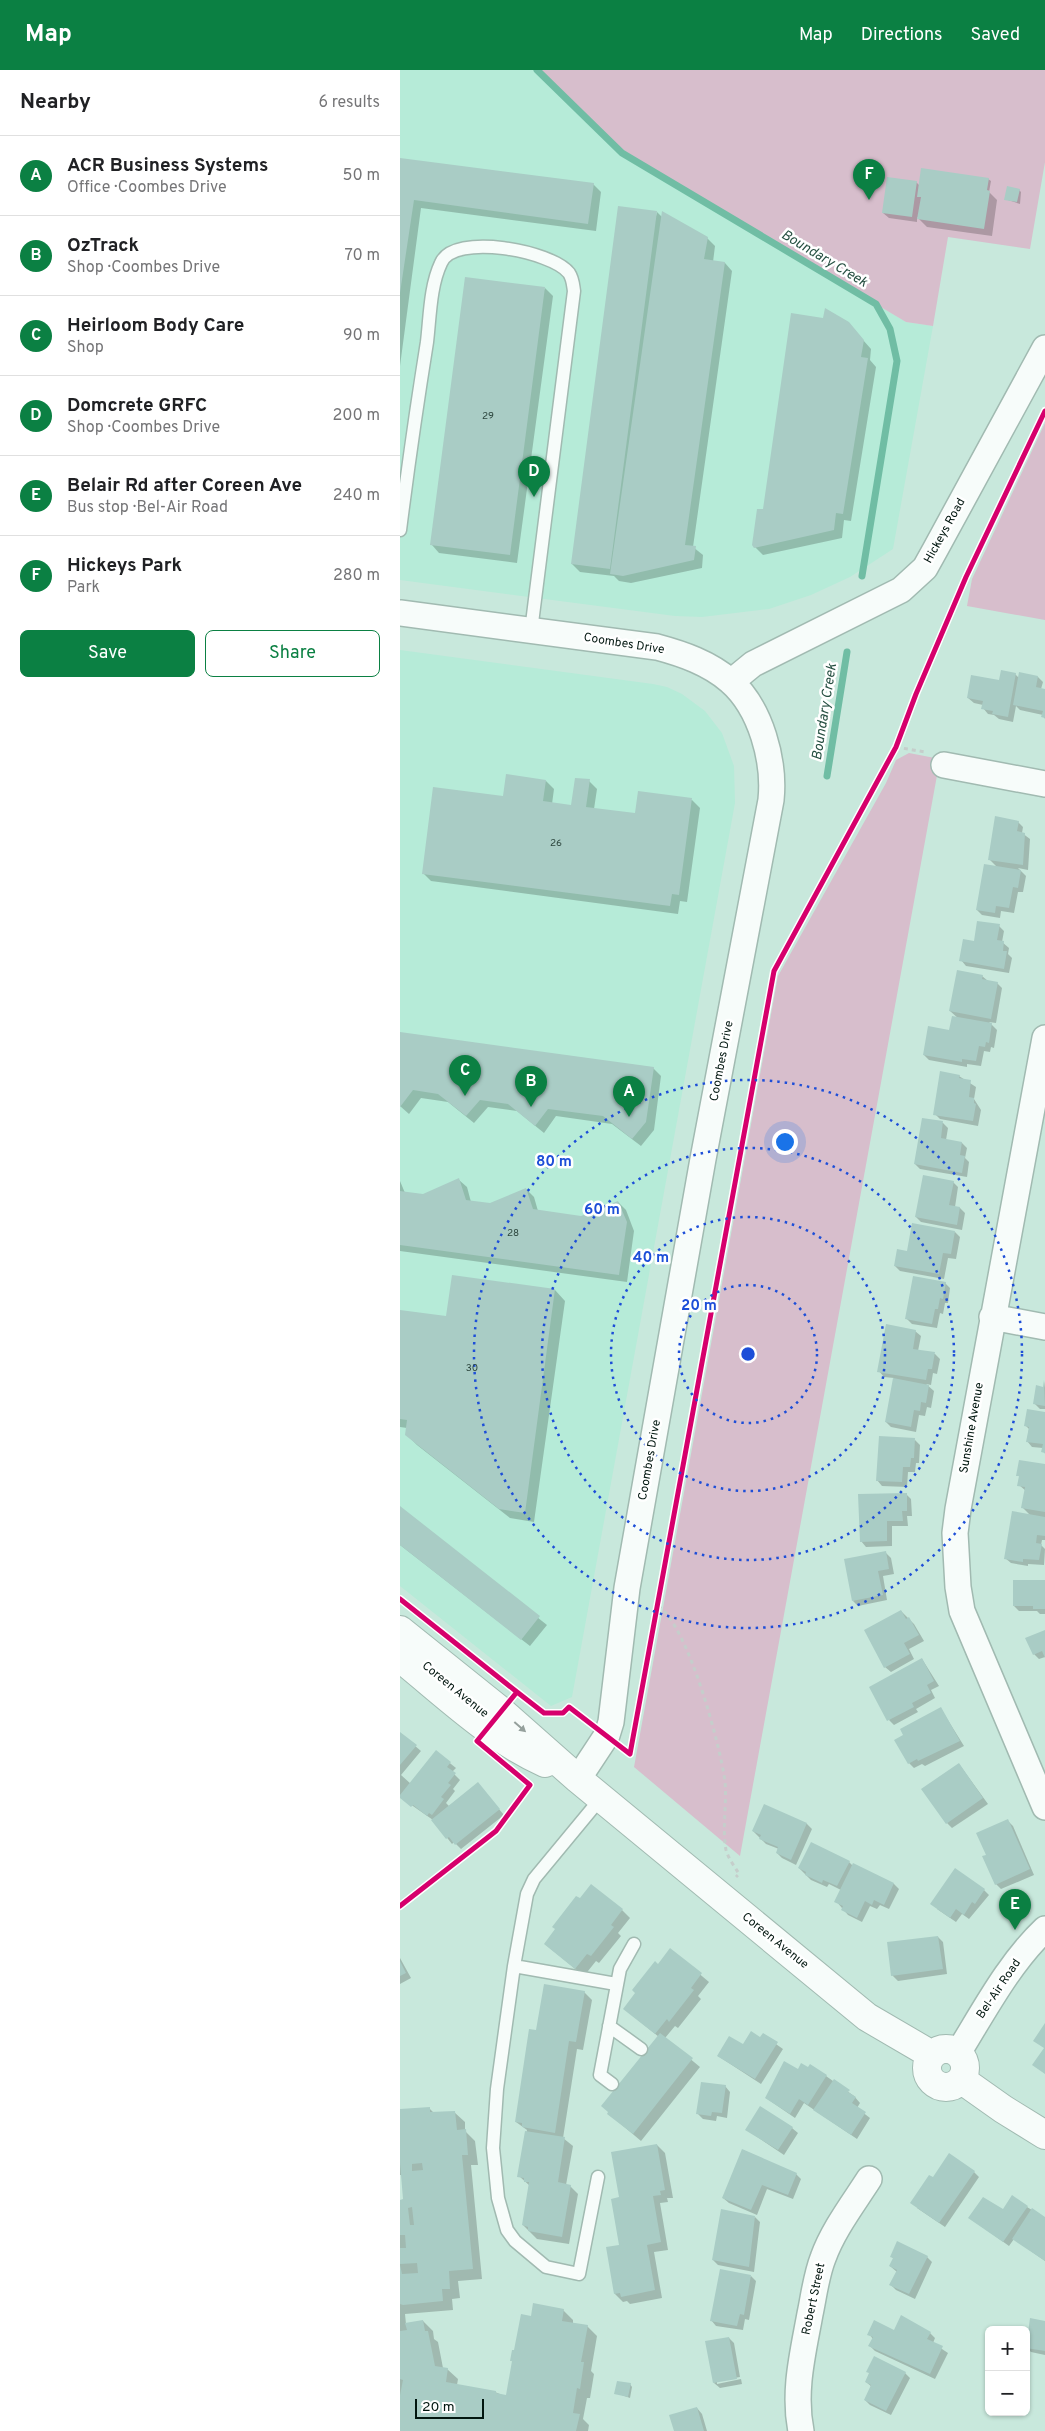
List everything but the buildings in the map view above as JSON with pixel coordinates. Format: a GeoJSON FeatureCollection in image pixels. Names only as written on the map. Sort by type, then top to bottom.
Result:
{"type":"FeatureCollection","features":[{"type":"Feature","properties":{"kind":"street","name":"Hickeys Road"},"geometry":{"type":"LineString","coordinates":[[731,682],[753,664],[901,590],[918,576],[936,550],[1045,348]]}},
{"type":"Feature","properties":{"kind":"street","name":"Coombes Drive"},"geometry":{"type":"LineString","coordinates":[[400,614],[657,647],[684,655],[705,664],[731,682],[746,702],[765,740],[771,760],[772,800],[703,1159],[629,1578],[611,1722],[607,1736],[578,1779]]}},
{"type":"Feature","properties":{"kind":"street"},"geometry":{"type":"LineString","coordinates":[[944,765],[1045,784]]}},
{"type":"Feature","properties":{"kind":"street","name":"Sunshine Avenue"},"geometry":{"type":"LineString","coordinates":[[1045,1038],[992,1317],[955,1533],[958,1587],[962,1611],[1045,1808]]}},
{"type":"Feature","properties":{"kind":"street"},"geometry":{"type":"LineString","coordinates":[[992,1317],[1045,1327]]}},
{"type":"Feature","properties":{"kind":"street","name":"Coreen Avenue"},"geometry":{"type":"LineString","coordinates":[[400,1630],[501,1711],[578,1779],[867,2017],[945,2054]]}},
{"type":"Feature","properties":{"kind":"street","name":"Coreen Avenue"},"geometry":{"type":"LineString","coordinates":[[400,1658],[511,1745],[578,1779]]}},
{"type":"Feature","properties":{"kind":"street","name":"Bel-Air Road"},"geometry":{"type":"LineString","coordinates":[[945,2054],[1024,1952],[1045,1929]]}},
{"type":"Feature","properties":{"kind":"street"},"geometry":{"type":"LineString","coordinates":[[945,2054],[927,2066],[930,2078],[934,2083],[945,2087],[952,2087],[962,2080],[1002,2109],[1045,2135]]}},
{"type":"Feature","properties":{"kind":"street","name":"Robert Street"},"geometry":{"type":"LineString","coordinates":[[801,2431],[797,2399],[798,2380],[817,2276],[823,2257],[834,2235],[869,2179]]}},
{"type":"Feature","properties":{"kind":"lane"},"geometry":{"type":"LineString","coordinates":[[400,530],[427,336],[441,262],[450,252],[463,247],[482,246],[539,256],[556,262],[568,273],[572,280],[574,291],[531,631]]}},
{"type":"Feature","properties":{"kind":"lane"},"geometry":{"type":"LineString","coordinates":[[598,2177],[579,2274],[546,2267],[515,2241],[507,2230],[498,2198],[493,2148],[494,2120],[514,1966],[530,1886],[601,1798]]}},
{"type":"Feature","properties":{"kind":"lane"},"geometry":{"type":"LineString","coordinates":[[612,2084],[600,2075],[616,1984],[620,1969],[634,1944]]}},
{"type":"Feature","properties":{"kind":"lane"},"geometry":{"type":"LineString","coordinates":[[514,1966],[616,1984]]}},
{"type":"Feature","properties":{"kind":"lane"},"geometry":{"type":"LineString","coordinates":[[609,2026],[641,2048]]}},
{"type":"Feature","properties":{"kind":"path"},"geometry":{"type":"LineString","coordinates":[[893,754],[900,738]]}},
{"type":"Feature","properties":{"kind":"path"},"geometry":{"type":"LineString","coordinates":[[656,1615],[659,1596]]}},
{"type":"Feature","properties":{"kind":"path"},"geometry":{"type":"LineString","coordinates":[[658,1606],[665,1610],[677,1631],[698,1679],[717,1742],[725,1782],[726,1851],[739,1874],[719,1896]]}},
{"type":"Feature","properties":{"kind":"shaded area"},"geometry":{"type":"Polygon","coordinates":[[[400,70],[537,70],[622,153],[906,322],[933,326],[893,549],[850,577],[811,595],[769,609],[702,617],[675,616],[400,580],[400,70]]]}},
{"type":"Feature","properties":{"kind":"shaded area"},"geometry":{"type":"Polygon","coordinates":[[[537,70],[1045,70],[1045,162],[1030,249],[948,237],[933,326],[906,322],[622,153],[537,70]]]}},
{"type":"Feature","properties":{"kind":"shaded area"},"geometry":{"type":"Polygon","coordinates":[[[1045,423],[1045,620],[967,606],[972,579],[1045,423]]]}},
{"type":"Feature","properties":{"kind":"shaded area"},"geometry":{"type":"Polygon","coordinates":[[[400,650],[667,687],[682,694],[705,711],[722,733],[734,766],[735,803],[572,1697],[551,1706],[400,1586],[400,650]]]}},
{"type":"Feature","properties":{"kind":"shaded area"},"geometry":{"type":"Polygon","coordinates":[[[909,753],[940,759],[740,1856],[634,1767],[778,976],[886,783],[896,760],[909,753]]]}},
{"type":"Feature","properties":{"kind":"waterway","name":"Boundary Creek"},"geometry":{"type":"LineString","coordinates":[[537,70],[622,153],[876,304],[890,329],[897,361],[862,576]]}},
{"type":"Feature","properties":{"kind":"waterway","name":"Boundary Creek"},"geometry":{"type":"LineString","coordinates":[[827,776],[847,652]]}},
{"type":"Feature","properties":{"kind":"cycle path"},"geometry":{"type":"LineString","coordinates":[[400,1906],[496,1831],[530,1785],[477,1741],[517,1692],[544,1713],[563,1713],[569,1707],[630,1754],[774,971],[896,747],[916,694],[966,577],[1045,411]]}},
{"type":"Feature","properties":{"kind":"cycle path"},"geometry":{"type":"LineString","coordinates":[[400,1599],[517,1692]]}},
{"type":"Feature","properties":{"kind":"place","name":"Hickeys Park"},"geometry":{"type":"Point","coordinates":[869,200]}},
{"type":"Feature","properties":{"kind":"place","name":"Domcrete GRFC"},"geometry":{"type":"Point","coordinates":[534,497]}},
{"type":"Feature","properties":{"kind":"place","name":"Heirloom Body Care"},"geometry":{"type":"Point","coordinates":[465,1096]}},
{"type":"Feature","properties":{"kind":"place","name":"OzTrack"},"geometry":{"type":"Point","coordinates":[531,1107]}},
{"type":"Feature","properties":{"kind":"place","name":"ACR Business Systems"},"geometry":{"type":"Point","coordinates":[629,1117]}},
{"type":"Feature","properties":{"kind":"place","name":"Belair Rd after Coreen Ave"},"geometry":{"type":"Point","coordinates":[1015,1930]}}]}
